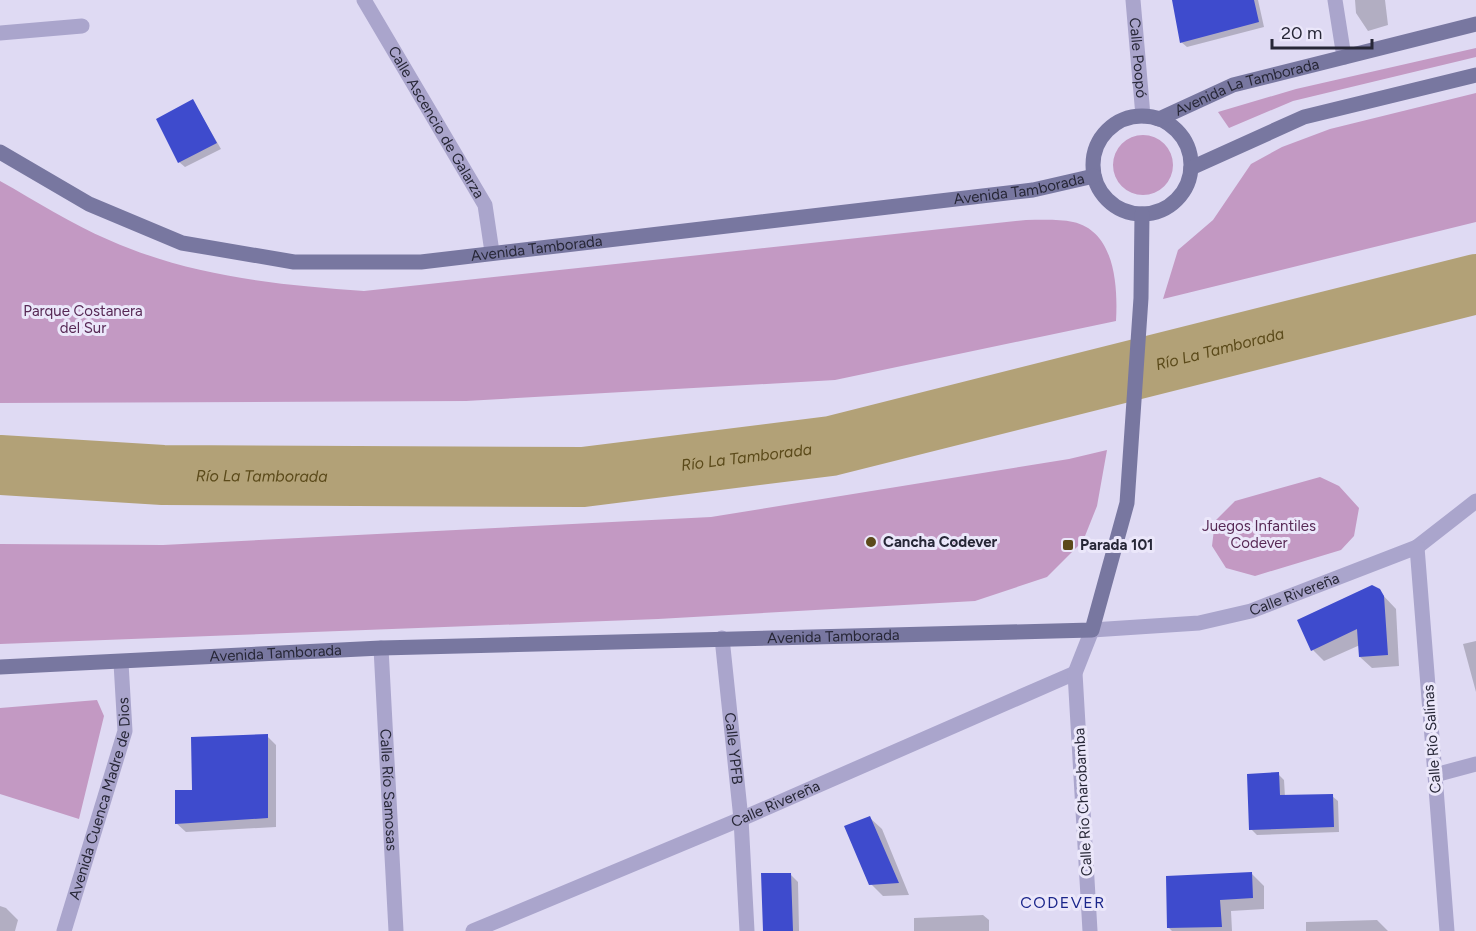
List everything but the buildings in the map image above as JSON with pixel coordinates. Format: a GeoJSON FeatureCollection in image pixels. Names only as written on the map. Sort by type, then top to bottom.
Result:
{"type":"FeatureCollection","features":[{"type":"Feature","properties":{"kind":"main road","name":"Avenida La Tamborada"},"geometry":{"type":"LineString","coordinates":[[1151,117],[1233,85],[1476,24]]}},
{"type":"Feature","properties":{"kind":"main road"},"geometry":{"type":"LineString","coordinates":[[1191,168],[1304,117],[1476,75]]}},
{"type":"Feature","properties":{"kind":"main road"},"geometry":{"type":"LineString","coordinates":[[1151,117],[1173,127],[1183,138],[1190,152],[1191,168],[1187,186],[1176,201],[1160,211],[1142,214],[1131,213],[1111,203],[1102,195],[1094,176],[1092,162],[1103,134],[1128,118],[1151,117]]}},
{"type":"Feature","properties":{"kind":"main road","name":"Avenida Tamborada"},"geometry":{"type":"LineString","coordinates":[[0,152],[89,204],[182,243],[294,262],[421,262],[1033,190],[1094,176]]}},
{"type":"Feature","properties":{"kind":"main road"},"geometry":{"type":"LineString","coordinates":[[1092,630],[1127,503],[1141,298],[1142,214]]}},
{"type":"Feature","properties":{"kind":"main road","name":"Avenida Tamborada"},"geometry":{"type":"LineString","coordinates":[[0,667],[121,663],[381,648],[1092,630]]}},
{"type":"Feature","properties":{"kind":"street","name":"Calle Ascencio de Galarza"},"geometry":{"type":"LineString","coordinates":[[364,0],[485,205],[492,252]]}},
{"type":"Feature","properties":{"kind":"street","name":"Calle Poopó"},"geometry":{"type":"LineString","coordinates":[[1133,0],[1151,117]]}},
{"type":"Feature","properties":{"kind":"street"},"geometry":{"type":"LineString","coordinates":[[1335,0],[1344,57]]}},
{"type":"Feature","properties":{"kind":"street"},"geometry":{"type":"LineString","coordinates":[[0,33],[82,26]]}},
{"type":"Feature","properties":{"kind":"street","name":"Calle Rivereña"},"geometry":{"type":"LineString","coordinates":[[1092,630],[1199,622],[1251,611],[1417,547],[1476,501]]}},
{"type":"Feature","properties":{"kind":"street","name":"Calle Río Salinas"},"geometry":{"type":"LineString","coordinates":[[1417,547],[1447,931]]}},
{"type":"Feature","properties":{"kind":"street"},"geometry":{"type":"LineString","coordinates":[[1075,673],[1092,630]]}},
{"type":"Feature","properties":{"kind":"street","name":"Calle YPFB"},"geometry":{"type":"LineString","coordinates":[[722,638],[741,819],[747,931]]}},
{"type":"Feature","properties":{"kind":"street","name":"Calle Río Samosas"},"geometry":{"type":"LineString","coordinates":[[381,648],[396,931]]}},
{"type":"Feature","properties":{"kind":"street","name":"Avenida Cuenca Madre de Dios"},"geometry":{"type":"LineString","coordinates":[[64,931],[124,731],[121,663]]}},
{"type":"Feature","properties":{"kind":"street","name":"Calle Rivereña"},"geometry":{"type":"LineString","coordinates":[[473,931],[741,819],[1075,673]]}},
{"type":"Feature","properties":{"kind":"street","name":"Calle Río Charobamba"},"geometry":{"type":"LineString","coordinates":[[1075,673],[1090,931]]}},
{"type":"Feature","properties":{"kind":"street"},"geometry":{"type":"LineString","coordinates":[[1435,775],[1476,764]]}},
{"type":"Feature","properties":{"kind":"green space"},"geometry":{"type":"Polygon","coordinates":[[[1476,48],[1476,57],[1293,101],[1229,128],[1218,112],[1296,89],[1476,48]]]}},
{"type":"Feature","properties":{"kind":"green space"},"geometry":{"type":"Polygon","coordinates":[[[1476,93],[1476,222],[1163,299],[1178,250],[1213,220],[1251,164],[1282,147],[1330,129],[1476,93]]]}},
{"type":"Feature","properties":{"kind":"green space"},"geometry":{"type":"Polygon","coordinates":[[[1137,135],[1149,135],[1165,143],[1171,153],[1173,165],[1171,177],[1165,187],[1149,195],[1137,195],[1121,187],[1113,171],[1113,159],[1121,143],[1137,135]]]}},
{"type":"Feature","properties":{"kind":"green space","name":"Parque Costanera del Sur"},"geometry":{"type":"Polygon","coordinates":[[[0,181],[95,234],[171,262],[266,282],[364,291],[1026,220],[1068,221],[1087,227],[1098,236],[1106,248],[1114,277],[1116,321],[835,380],[466,401],[0,403],[0,181]]]}},
{"type":"Feature","properties":{"kind":"green space"},"geometry":{"type":"Polygon","coordinates":[[[1107,450],[1097,506],[1083,541],[1047,577],[975,601],[658,619],[0,644],[0,544],[163,545],[711,517],[1069,459],[1107,450]]]}},
{"type":"Feature","properties":{"kind":"green space","name":"Juegos Infantiles Codever"},"geometry":{"type":"Polygon","coordinates":[[[1320,477],[1339,486],[1359,508],[1354,536],[1341,550],[1255,576],[1226,568],[1212,546],[1215,521],[1235,501],[1320,477]]]}},
{"type":"Feature","properties":{"kind":"green space"},"geometry":{"type":"Polygon","coordinates":[[[97,700],[104,716],[79,819],[0,794],[0,708],[97,700]]]}},
{"type":"Feature","properties":{"kind":"waterway","name":"Río La Tamborada"},"geometry":{"type":"LineString","coordinates":[[0,465],[163,475],[583,477],[831,446],[1476,284]]}},
{"type":"Feature","properties":{"kind":"place","name":"Cancha Codever"},"geometry":{"type":"Point","coordinates":[871,542]}},
{"type":"Feature","properties":{"kind":"place","name":"Parada 101"},"geometry":{"type":"Point","coordinates":[1068,545]}},
{"type":"Feature","properties":{"kind":"district","name":"CODEVER"},"geometry":{"type":"Point","coordinates":[1063,902]}}]}
